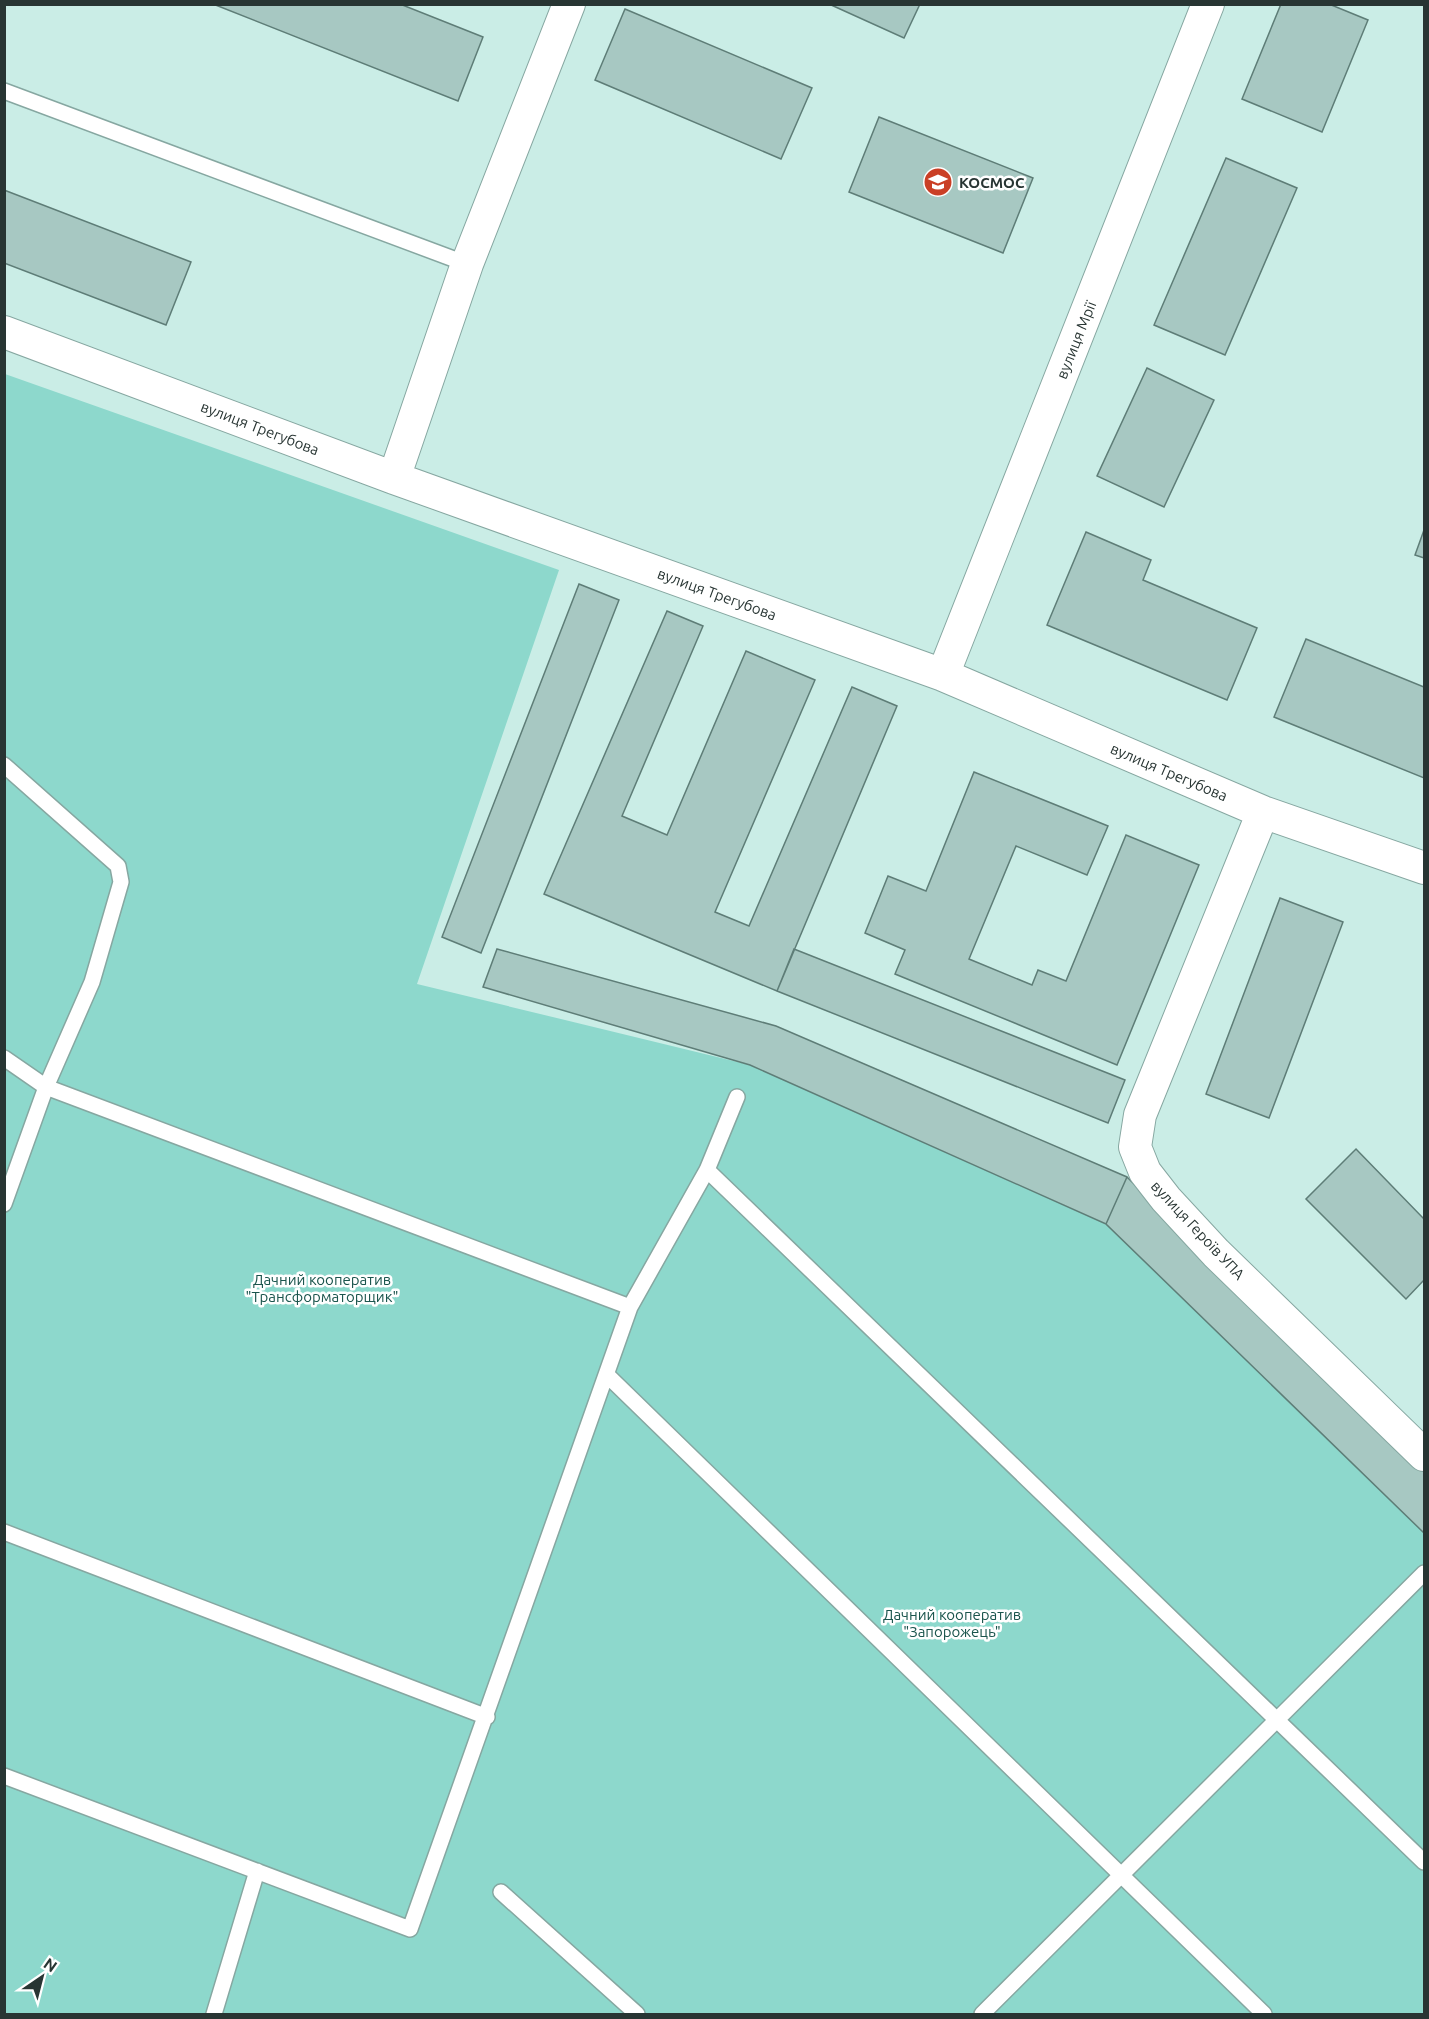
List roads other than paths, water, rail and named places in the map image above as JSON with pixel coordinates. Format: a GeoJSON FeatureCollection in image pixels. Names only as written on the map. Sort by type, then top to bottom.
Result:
{"type":"FeatureCollection","features":[{"type":"Feature","properties":{"kind":"street"},"geometry":{"type":"LineString","coordinates":[[394,478],[467,264],[569,4]]}},
{"type":"Feature","properties":{"kind":"street","name":"вулиця Мрії"},"geometry":{"type":"LineString","coordinates":[[943,675],[1209,4]]}},
{"type":"Feature","properties":{"kind":"street","name":"вулиця Трегубова"},"geometry":{"type":"LineString","coordinates":[[4,332],[394,478],[943,675],[1263,812],[1425,868]]}},
{"type":"Feature","properties":{"kind":"street","name":"вулиця Героїв УПА"},"geometry":{"type":"LineString","coordinates":[[1263,812],[1140,1115],[1135,1147],[1145,1172],[1166,1199],[1209,1245],[1425,1455]]}},
{"type":"Feature","properties":{"kind":"lane"},"geometry":{"type":"LineString","coordinates":[[4,91],[467,264]]}},
{"type":"Feature","properties":{"kind":"lane"},"geometry":{"type":"LineString","coordinates":[[4,765],[118,866],[121,882],[92,982],[46,1087],[4,1204]]}},
{"type":"Feature","properties":{"kind":"lane"},"geometry":{"type":"LineString","coordinates":[[4,1058],[46,1087],[630,1307]]}},
{"type":"Feature","properties":{"kind":"lane"},"geometry":{"type":"LineString","coordinates":[[4,1776],[410,1929],[487,1717],[630,1307],[707,1170],[737,1097]]}},
{"type":"Feature","properties":{"kind":"lane"},"geometry":{"type":"LineString","coordinates":[[707,1170],[1425,1862]]}},
{"type":"Feature","properties":{"kind":"lane"},"geometry":{"type":"LineString","coordinates":[[607,1375],[1263,2014]]}},
{"type":"Feature","properties":{"kind":"lane"},"geometry":{"type":"LineString","coordinates":[[4,1532],[487,1717]]}},
{"type":"Feature","properties":{"kind":"lane"},"geometry":{"type":"LineString","coordinates":[[982,2014],[1276,1718],[1425,1573]]}},
{"type":"Feature","properties":{"kind":"lane"},"geometry":{"type":"LineString","coordinates":[[214,2014],[257,1871]]}},
{"type":"Feature","properties":{"kind":"lane"},"geometry":{"type":"LineString","coordinates":[[501,1892],[637,2014]]}},
{"type":"Feature","properties":{"kind":"place","name":"КОСМОС"},"geometry":{"type":"Point","coordinates":[938,182]}},
{"type":"Feature","properties":{"kind":"park label","name":"Дачний кооператив \"Трансформаторщик\""},"geometry":{"type":"Point","coordinates":[322,1288]}},
{"type":"Feature","properties":{"kind":"park label","name":"Дачний кооператив \"Запорожець\""},"geometry":{"type":"Point","coordinates":[952,1622]}}]}
